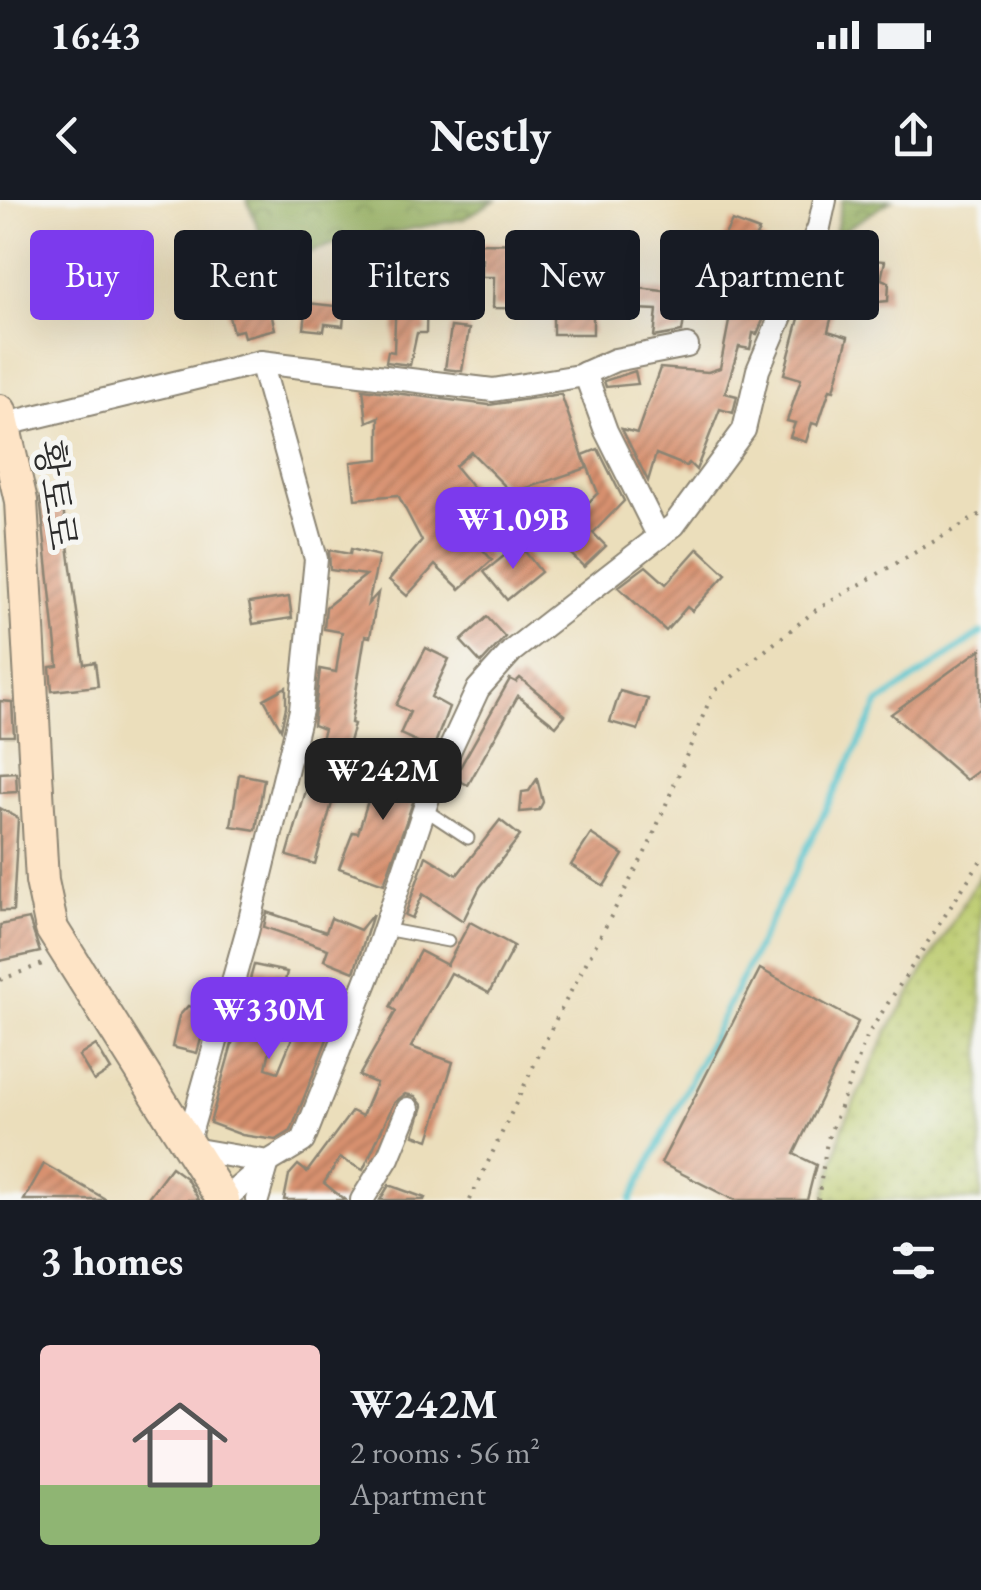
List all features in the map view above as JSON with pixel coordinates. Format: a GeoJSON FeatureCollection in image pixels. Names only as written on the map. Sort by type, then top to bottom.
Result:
{"type":"FeatureCollection","features":[{"type":"Feature","properties":{"kind":"main road","name":"황토로"},"geometry":{"type":"LineString","coordinates":[[3,418],[22,519],[42,881],[52,928],[186,1148],[223,1200]]}},
{"type":"Feature","properties":{"kind":"street"},"geometry":{"type":"LineString","coordinates":[[223,1200],[268,1162],[303,1142],[384,930],[424,809],[478,689],[512,651],[674,526],[744,430],[758,370],[819,228],[825,200]]}},
{"type":"Feature","properties":{"kind":"street"},"geometry":{"type":"LineString","coordinates":[[3,418],[261,362],[493,390],[584,374],[615,360],[686,346]]}},
{"type":"Feature","properties":{"kind":"street"},"geometry":{"type":"LineString","coordinates":[[261,362],[316,560],[301,710],[247,932],[186,1148],[268,1162]]}},
{"type":"Feature","properties":{"kind":"street"},"geometry":{"type":"LineString","coordinates":[[584,374],[606,431],[659,537]]}},
{"type":"Feature","properties":{"kind":"street"},"geometry":{"type":"LineString","coordinates":[[362,1200],[388,1158],[408,1108]]}},
{"type":"Feature","properties":{"kind":"street"},"geometry":{"type":"LineString","coordinates":[[257,1200],[268,1162]]}},
{"type":"Feature","properties":{"kind":"lane"},"geometry":{"type":"LineString","coordinates":[[424,809],[468,838]]}},
{"type":"Feature","properties":{"kind":"lane"},"geometry":{"type":"LineString","coordinates":[[384,930],[448,941]]}},
{"type":"Feature","properties":{"kind":"path"},"geometry":{"type":"LineString","coordinates":[[470,1200],[554,1022],[649,845],[713,692],[816,610],[981,514]]}},
{"type":"Feature","properties":{"kind":"path"},"geometry":{"type":"LineString","coordinates":[[818,1200],[827,1141],[868,1034],[981,860]]}},
{"type":"Feature","properties":{"kind":"path"},"geometry":{"type":"LineString","coordinates":[[0,980],[68,955]]}},
{"type":"Feature","properties":{"kind":"green space"},"geometry":{"type":"Polygon","coordinates":[[[247,200],[495,200],[463,219],[406,230],[332,230],[332,245],[312,252],[312,230],[259,230],[247,200]]]}},
{"type":"Feature","properties":{"kind":"green space"},"geometry":{"type":"Polygon","coordinates":[[[842,200],[892,200],[844,230],[836,230],[842,200]]]}},
{"type":"Feature","properties":{"kind":"green space"},"geometry":{"type":"Polygon","coordinates":[[[981,873],[981,1200],[824,1200],[843,1126],[888,1031],[981,873]]]}},
{"type":"Feature","properties":{"kind":"building"},"geometry":{"type":"Polygon","coordinates":[[[732,221],[756,230],[728,230],[732,221]]]}},
{"type":"Feature","properties":{"kind":"building"},"geometry":{"type":"Polygon","coordinates":[[[485,243],[505,243],[505,308],[493,308],[494,277],[485,277],[485,243]]]}},
{"type":"Feature","properties":{"kind":"building"},"geometry":{"type":"Polygon","coordinates":[[[879,260],[885,261],[881,279],[889,282],[888,301],[879,302],[879,260]]]}},
{"type":"Feature","properties":{"kind":"building"},"geometry":{"type":"Polygon","coordinates":[[[640,288],[660,291],[660,320],[684,320],[682,332],[654,337],[657,310],[640,309],[640,288]]]}},
{"type":"Feature","properties":{"kind":"building"},"geometry":{"type":"Polygon","coordinates":[[[312,304],[332,306],[332,320],[344,320],[343,326],[325,324],[324,331],[304,329],[305,320],[312,320],[312,304]]]}},
{"type":"Feature","properties":{"kind":"building"},"geometry":{"type":"Polygon","coordinates":[[[230,320],[273,320],[275,329],[244,337],[242,330],[233,332],[230,320]]]}},
{"type":"Feature","properties":{"kind":"building"},"geometry":{"type":"Polygon","coordinates":[[[395,320],[426,320],[426,333],[417,333],[410,365],[386,362],[388,351],[394,352],[395,320]]]}},
{"type":"Feature","properties":{"kind":"building"},"geometry":{"type":"Polygon","coordinates":[[[553,320],[593,320],[593,334],[553,334],[553,320]]]}},
{"type":"Feature","properties":{"kind":"building"},"geometry":{"type":"Polygon","coordinates":[[[729,320],[763,320],[757,334],[753,333],[750,349],[739,347],[725,393],[737,396],[733,413],[720,409],[696,470],[689,463],[686,466],[656,454],[648,481],[622,429],[637,433],[660,368],[708,372],[720,368],[729,320]]]}},
{"type":"Feature","properties":{"kind":"building"},"geometry":{"type":"Polygon","coordinates":[[[799,320],[831,320],[828,331],[848,337],[834,390],[830,389],[818,425],[812,423],[806,442],[790,437],[795,423],[787,421],[801,379],[784,374],[799,320]]]}},
{"type":"Feature","properties":{"kind":"building"},"geometry":{"type":"Polygon","coordinates":[[[451,327],[469,329],[462,371],[445,369],[451,327]]]}},
{"type":"Feature","properties":{"kind":"building"},"geometry":{"type":"Polygon","coordinates":[[[635,371],[638,384],[606,387],[604,381],[635,371]]]}},
{"type":"Feature","properties":{"kind":"building"},"geometry":{"type":"Polygon","coordinates":[[[363,389],[489,405],[561,394],[587,468],[512,493],[471,452],[455,466],[482,499],[449,512],[492,560],[460,589],[435,565],[407,596],[389,580],[422,541],[398,495],[355,499],[351,462],[379,459],[379,417],[367,422],[363,389]]]}},
{"type":"Feature","properties":{"kind":"building"},"geometry":{"type":"Polygon","coordinates":[[[598,449],[624,501],[593,533],[606,546],[584,567],[554,537],[598,493],[583,455],[598,449]]]}},
{"type":"Feature","properties":{"kind":"building"},"geometry":{"type":"Polygon","coordinates":[[[61,493],[84,664],[95,662],[98,686],[52,691],[50,667],[58,666],[40,496],[61,493]]]}},
{"type":"Feature","properties":{"kind":"building"},"geometry":{"type":"Polygon","coordinates":[[[519,544],[541,572],[507,600],[484,572],[519,544]]]}},
{"type":"Feature","properties":{"kind":"building"},"geometry":{"type":"Polygon","coordinates":[[[698,548],[726,574],[692,611],[687,607],[666,631],[618,587],[646,566],[666,584],[698,548]]]}},
{"type":"Feature","properties":{"kind":"building"},"geometry":{"type":"Polygon","coordinates":[[[351,549],[379,556],[368,604],[378,593],[370,637],[365,636],[351,723],[354,724],[315,864],[287,856],[324,729],[313,725],[320,669],[336,672],[342,632],[324,629],[326,607],[366,575],[330,570],[329,550],[350,554],[351,549]]]}},
{"type":"Feature","properties":{"kind":"building"},"geometry":{"type":"Polygon","coordinates":[[[289,597],[292,618],[253,624],[249,603],[289,597]]]}},
{"type":"Feature","properties":{"kind":"building"},"geometry":{"type":"Polygon","coordinates":[[[487,617],[505,637],[481,663],[461,641],[487,617]]]}},
{"type":"Feature","properties":{"kind":"building"},"geometry":{"type":"Polygon","coordinates":[[[426,648],[449,659],[431,697],[449,707],[433,749],[400,734],[410,712],[396,705],[426,648]]]}},
{"type":"Feature","properties":{"kind":"building"},"geometry":{"type":"Polygon","coordinates":[[[981,649],[981,769],[966,780],[891,714],[981,649]]]}},
{"type":"Feature","properties":{"kind":"building"},"geometry":{"type":"Polygon","coordinates":[[[520,678],[565,715],[556,726],[518,696],[468,785],[454,778],[510,679],[516,682],[520,678]]]}},
{"type":"Feature","properties":{"kind":"building"},"geometry":{"type":"Polygon","coordinates":[[[286,687],[286,707],[281,729],[264,699],[286,687]]]}},
{"type":"Feature","properties":{"kind":"building"},"geometry":{"type":"Polygon","coordinates":[[[620,691],[648,699],[638,730],[610,722],[620,691]]]}},
{"type":"Feature","properties":{"kind":"building"},"geometry":{"type":"Polygon","coordinates":[[[0,701],[12,702],[14,736],[0,736],[0,701]]]}},
{"type":"Feature","properties":{"kind":"building"},"geometry":{"type":"Polygon","coordinates":[[[416,755],[428,760],[384,884],[339,868],[353,832],[358,833],[379,765],[408,777],[416,755]]]}},
{"type":"Feature","properties":{"kind":"building"},"geometry":{"type":"Polygon","coordinates":[[[16,772],[17,792],[0,793],[0,773],[16,772]]]}},
{"type":"Feature","properties":{"kind":"building"},"geometry":{"type":"Polygon","coordinates":[[[239,774],[264,779],[256,830],[231,826],[239,774]]]}},
{"type":"Feature","properties":{"kind":"building"},"geometry":{"type":"Polygon","coordinates":[[[537,779],[543,802],[539,810],[520,812],[522,792],[529,791],[537,779]]]}},
{"type":"Feature","properties":{"kind":"building"},"geometry":{"type":"Polygon","coordinates":[[[0,808],[18,818],[13,911],[0,911],[0,808]]]}},
{"type":"Feature","properties":{"kind":"building"},"geometry":{"type":"Polygon","coordinates":[[[500,820],[520,836],[480,887],[463,921],[423,894],[412,918],[405,915],[426,856],[457,875],[500,820]]]}},
{"type":"Feature","properties":{"kind":"building"},"geometry":{"type":"Polygon","coordinates":[[[591,834],[623,855],[604,886],[571,865],[591,834]]]}},
{"type":"Feature","properties":{"kind":"building"},"geometry":{"type":"Polygon","coordinates":[[[267,912],[326,932],[331,918],[360,930],[373,914],[354,972],[324,960],[328,949],[264,927],[267,912]]]}},
{"type":"Feature","properties":{"kind":"building"},"geometry":{"type":"Polygon","coordinates":[[[29,919],[40,952],[0,961],[0,925],[29,919]]]}},
{"type":"Feature","properties":{"kind":"building"},"geometry":{"type":"Polygon","coordinates":[[[470,922],[514,946],[489,993],[451,973],[411,1047],[453,1062],[429,1140],[414,1135],[423,1106],[415,1096],[405,1094],[394,1103],[363,1170],[340,1158],[324,1183],[345,1200],[284,1200],[289,1175],[298,1165],[307,1172],[352,1111],[362,1116],[376,1083],[359,1076],[396,1011],[390,1007],[420,951],[447,965],[470,922]]]}},
{"type":"Feature","properties":{"kind":"building"},"geometry":{"type":"Polygon","coordinates":[[[254,965],[287,972],[266,1068],[278,1072],[307,1002],[338,1011],[291,1131],[276,1140],[242,1135],[210,1123],[254,965]]]}},
{"type":"Feature","properties":{"kind":"building"},"geometry":{"type":"Polygon","coordinates":[[[760,969],[858,1022],[794,1154],[816,1165],[807,1200],[734,1200],[661,1163],[760,969]]]}},
{"type":"Feature","properties":{"kind":"building"},"geometry":{"type":"Polygon","coordinates":[[[188,1006],[209,1011],[197,1053],[172,1047],[179,1016],[188,1006]]]}},
{"type":"Feature","properties":{"kind":"building"},"geometry":{"type":"Polygon","coordinates":[[[96,1045],[111,1070],[94,1081],[79,1056],[96,1045]]]}},
{"type":"Feature","properties":{"kind":"building"},"geometry":{"type":"Polygon","coordinates":[[[44,1164],[107,1200],[24,1200],[44,1164]]]}},
{"type":"Feature","properties":{"kind":"building"},"geometry":{"type":"Polygon","coordinates":[[[171,1167],[186,1178],[199,1200],[146,1200],[171,1167]]]}},
{"type":"Feature","properties":{"kind":"building"},"geometry":{"type":"Polygon","coordinates":[[[389,1185],[425,1198],[380,1200],[389,1185]]]}},
{"type":"Feature","properties":{"kind":"waterway"},"geometry":{"type":"LineString","coordinates":[[631,1200],[879,703],[981,633]]}}]}
